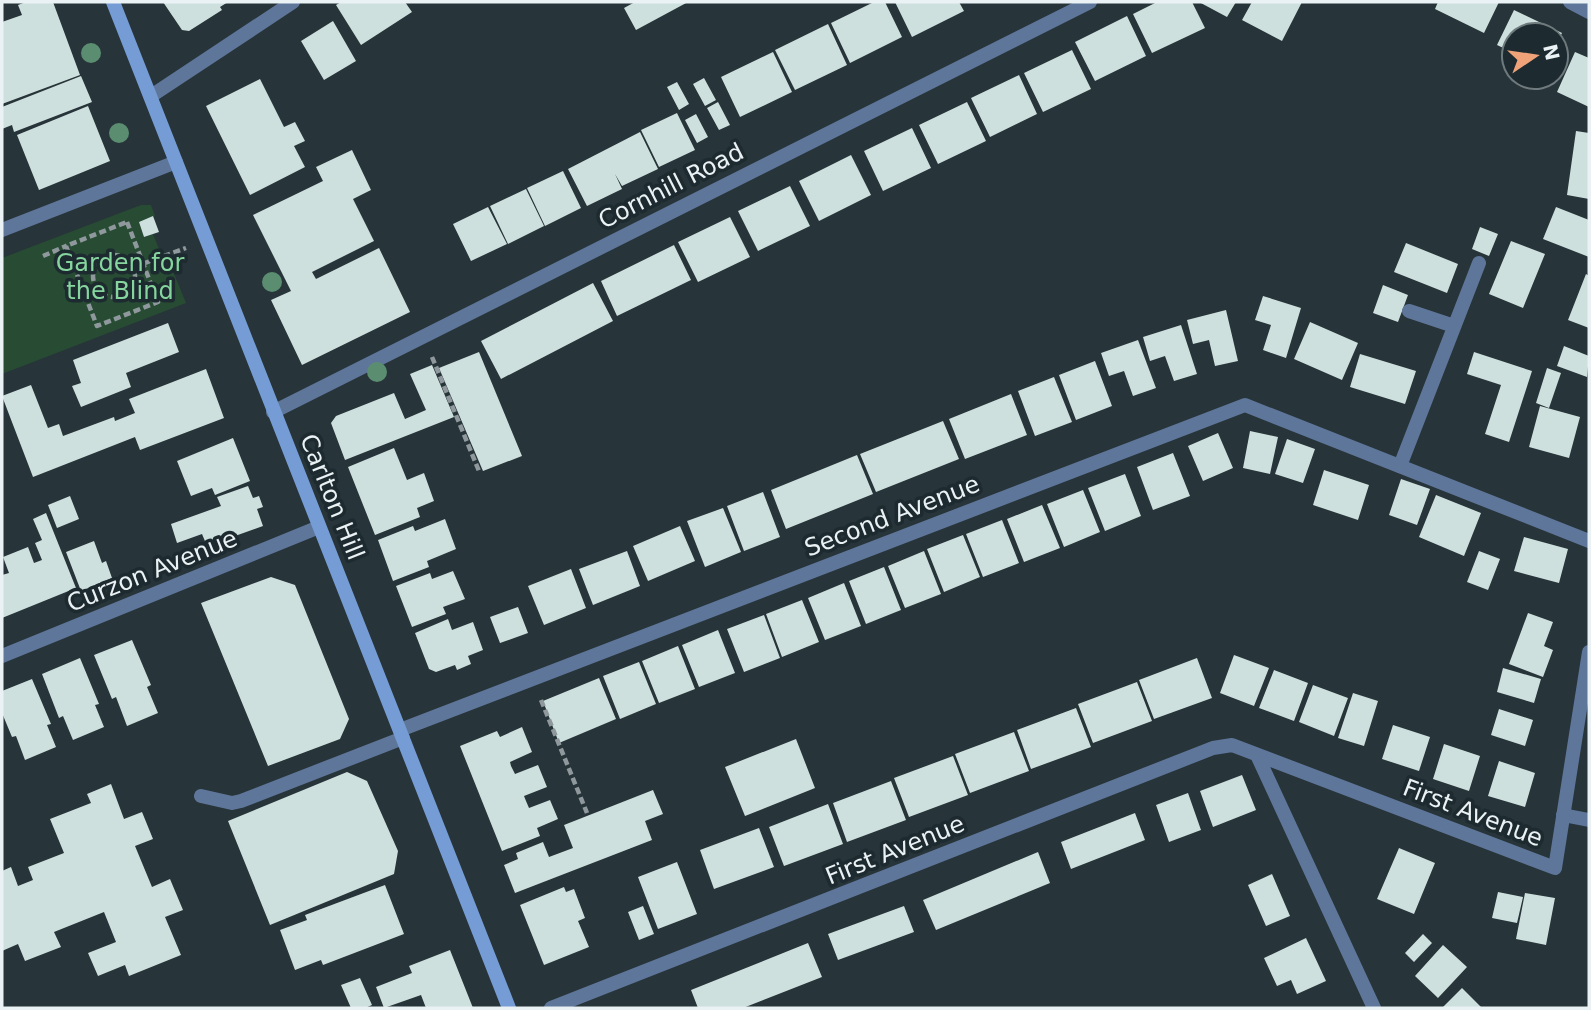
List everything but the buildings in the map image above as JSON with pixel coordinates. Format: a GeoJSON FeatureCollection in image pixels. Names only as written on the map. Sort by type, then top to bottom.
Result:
{"type":"FeatureCollection","features":[{"type":"Feature","properties":{"kind":"main road","name":"Carlton Hill"},"geometry":{"type":"LineString","coordinates":[[113,2],[509,1008]]}},
{"type":"Feature","properties":{"kind":"street"},"geometry":{"type":"LineString","coordinates":[[151,96],[293,2]]}},
{"type":"Feature","properties":{"kind":"street","name":"Cornhill Road"},"geometry":{"type":"LineString","coordinates":[[273,412],[1090,2]]}},
{"type":"Feature","properties":{"kind":"street"},"geometry":{"type":"LineString","coordinates":[[1570,2],[1589,12]]}},
{"type":"Feature","properties":{"kind":"street"},"geometry":{"type":"LineString","coordinates":[[2,230],[176,162]]}},
{"type":"Feature","properties":{"kind":"street"},"geometry":{"type":"LineString","coordinates":[[1400,466],[1479,263]]}},
{"type":"Feature","properties":{"kind":"street"},"geometry":{"type":"LineString","coordinates":[[1409,312],[1454,327]]}},
{"type":"Feature","properties":{"kind":"street","name":"Second Avenue"},"geometry":{"type":"LineString","coordinates":[[201,796],[232,803],[241,801],[532,680],[1245,405],[1589,541]]}},
{"type":"Feature","properties":{"kind":"street","name":"Curzon Avenue"},"geometry":{"type":"LineString","coordinates":[[2,656],[320,527]]}},
{"type":"Feature","properties":{"kind":"street"},"geometry":{"type":"LineString","coordinates":[[1589,652],[1563,815],[1589,820]]}},
{"type":"Feature","properties":{"kind":"street","name":"First Avenue"},"geometry":{"type":"LineString","coordinates":[[551,1008],[1213,748],[1232,746],[1555,868],[1563,815]]}},
{"type":"Feature","properties":{"kind":"street"},"geometry":{"type":"LineString","coordinates":[[1257,755],[1374,1008]]}},
{"type":"Feature","properties":{"kind":"path"},"geometry":{"type":"LineString","coordinates":[[43,256],[66,246],[127,222],[158,302],[97,326],[66,246]]}},
{"type":"Feature","properties":{"kind":"path"},"geometry":{"type":"LineString","coordinates":[[134,267],[206,240]]}},
{"type":"Feature","properties":{"kind":"path"},"geometry":{"type":"LineString","coordinates":[[106,256],[123,256],[134,267],[134,284],[122,296],[106,295],[94,284],[95,267],[106,256]]}},
{"type":"Feature","properties":{"kind":"path"},"geometry":{"type":"LineString","coordinates":[[83,288],[94,284]]}},
{"type":"Feature","properties":{"kind":"path"},"geometry":{"type":"LineString","coordinates":[[423,337],[479,471]]}},
{"type":"Feature","properties":{"kind":"path"},"geometry":{"type":"LineString","coordinates":[[532,680],[587,813]]}},
{"type":"Feature","properties":{"kind":"green space","name":"Garden for the Blind"},"geometry":{"type":"Polygon","coordinates":[[[141,205],[151,205],[155,216],[139,222],[144,237],[153,234],[167,269],[172,269],[186,303],[2,374],[2,258],[141,205]]]}}]}
